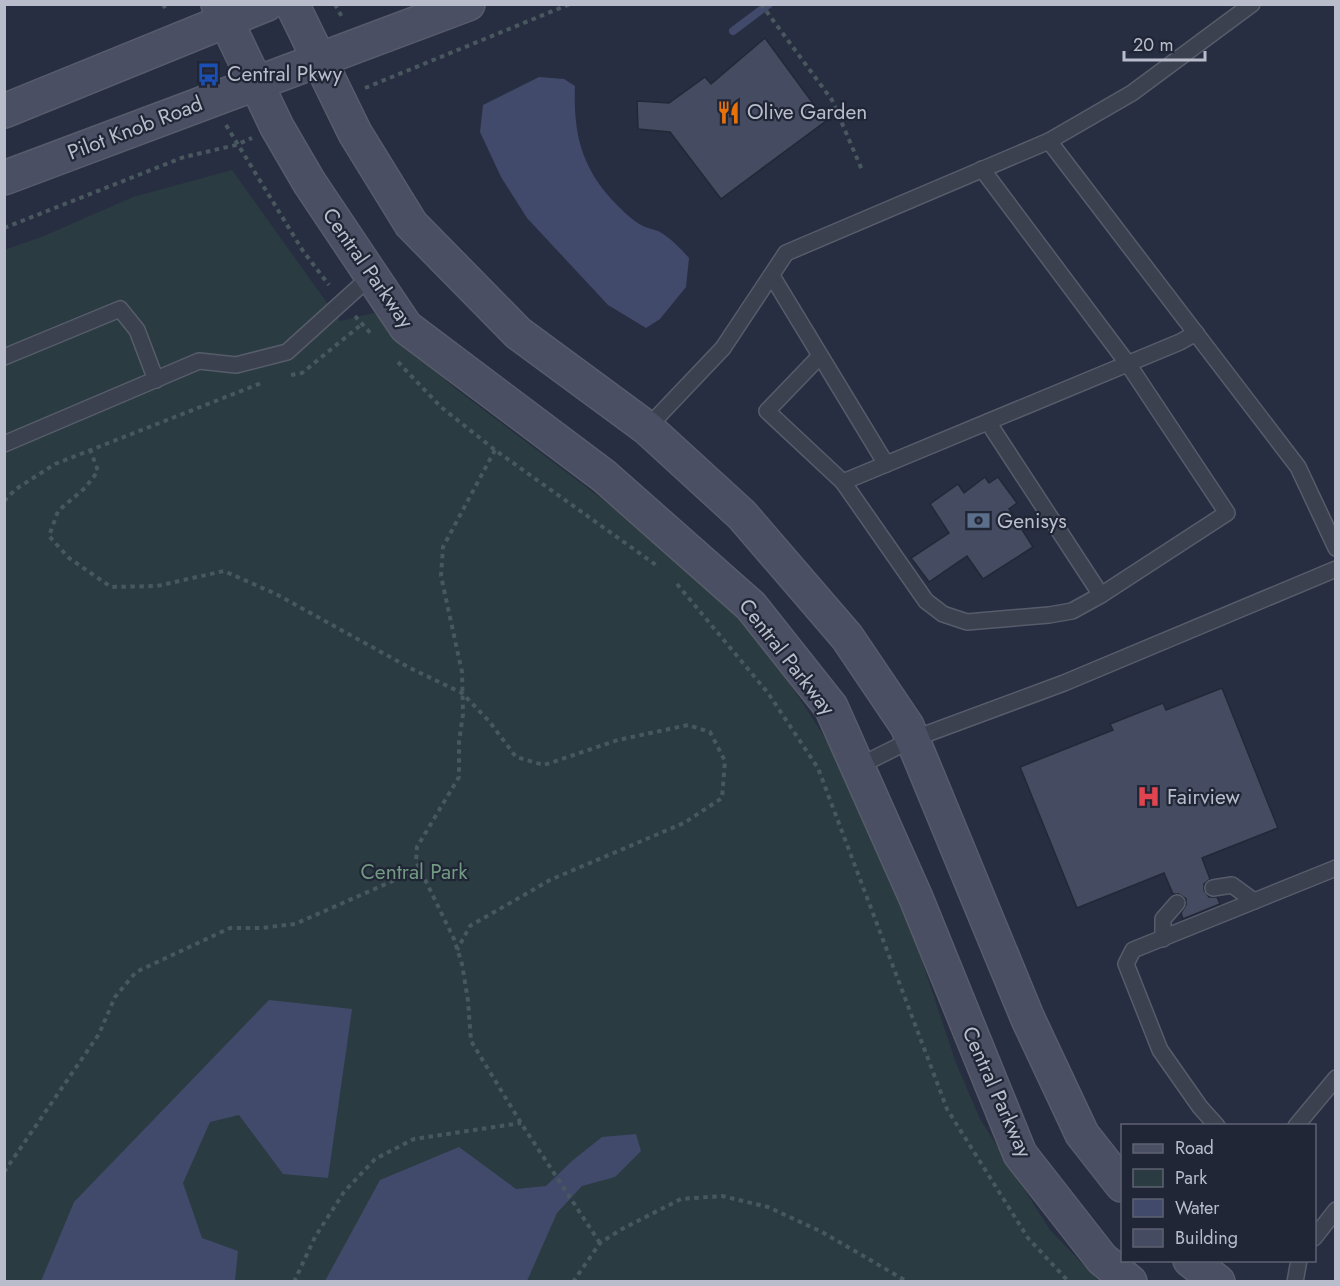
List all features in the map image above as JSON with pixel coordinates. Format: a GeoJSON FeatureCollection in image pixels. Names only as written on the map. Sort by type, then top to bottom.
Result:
{"type":"FeatureCollection","features":[{"type":"Feature","properties":{"kind":"street"},"geometry":{"type":"LineString","coordinates":[[4,111],[222,13],[267,4]]}},
{"type":"Feature","properties":{"kind":"street"},"geometry":{"type":"LineString","coordinates":[[292,4],[355,133],[411,224],[518,333],[647,428],[742,515],[847,637],[907,726],[1038,1041],[1082,1134],[1121,1184]]}},
{"type":"Feature","properties":{"kind":"street","name":"Pilot Knob Road"},"geometry":{"type":"LineString","coordinates":[[4,178],[468,4]]}},
{"type":"Feature","properties":{"kind":"street","name":"Central Parkway"},"geometry":{"type":"LineString","coordinates":[[222,13],[277,127],[309,182],[406,327],[604,476],[751,606],[831,707],[916,898],[1020,1154],[1102,1260],[1130,1281]]}},
{"type":"Feature","properties":{"kind":"street"},"geometry":{"type":"LineString","coordinates":[[1193,1262],[1218,1281]]}},
{"type":"Feature","properties":{"kind":"lane"},"geometry":{"type":"LineString","coordinates":[[647,428],[723,348],[786,253],[1049,141],[1132,93],[1252,4]]}},
{"type":"Feature","properties":{"kind":"lane"},"geometry":{"type":"LineString","coordinates":[[1049,141],[1298,467],[1335,548]]}},
{"type":"Feature","properties":{"kind":"lane"},"geometry":{"type":"LineString","coordinates":[[820,356],[767,411],[843,482],[926,601],[943,614],[967,622],[1049,615],[1072,610],[1101,595],[1227,513],[1128,364],[982,169]]}},
{"type":"Feature","properties":{"kind":"lane"},"geometry":{"type":"LineString","coordinates":[[4,444],[199,361],[236,365],[287,352],[371,276]]}},
{"type":"Feature","properties":{"kind":"lane"},"geometry":{"type":"LineString","coordinates":[[772,276],[886,464]]}},
{"type":"Feature","properties":{"kind":"lane"},"geometry":{"type":"LineString","coordinates":[[4,357],[120,309],[137,330],[156,380]]}},
{"type":"Feature","properties":{"kind":"lane"},"geometry":{"type":"LineString","coordinates":[[843,482],[1128,364],[1196,333]]}},
{"type":"Feature","properties":{"kind":"lane"},"geometry":{"type":"LineString","coordinates":[[987,422],[1101,595]]}},
{"type":"Feature","properties":{"kind":"lane"},"geometry":{"type":"LineString","coordinates":[[857,767],[913,739],[1064,683],[1335,569]]}},
{"type":"Feature","properties":{"kind":"lane"},"geometry":{"type":"LineString","coordinates":[[1216,1124],[1200,1107],[1160,1050],[1126,964],[1133,950],[1335,868]]}},
{"type":"Feature","properties":{"kind":"lane"},"geometry":{"type":"LineString","coordinates":[[1214,888],[1232,885],[1254,902]]}},
{"type":"Feature","properties":{"kind":"lane"},"geometry":{"type":"LineString","coordinates":[[1163,939],[1163,919],[1177,903]]}},
{"type":"Feature","properties":{"kind":"lane"},"geometry":{"type":"LineString","coordinates":[[1297,1124],[1335,1078]]}},
{"type":"Feature","properties":{"kind":"lane"},"geometry":{"type":"LineString","coordinates":[[1316,1235],[1335,1210]]}},
{"type":"Feature","properties":{"kind":"lane"},"geometry":{"type":"LineString","coordinates":[[1295,1281],[1299,1262]]}},
{"type":"Feature","properties":{"kind":"path"},"geometry":{"type":"LineString","coordinates":[[761,4],[832,100],[862,170]]}},
{"type":"Feature","properties":{"kind":"path"},"geometry":{"type":"LineString","coordinates":[[236,145],[303,251],[342,302],[378,340]]}},
{"type":"Feature","properties":{"kind":"path"},"geometry":{"type":"LineString","coordinates":[[282,377],[302,373],[362,324]]}},
{"type":"Feature","properties":{"kind":"path"},"geometry":{"type":"LineString","coordinates":[[394,357],[441,406],[495,450],[659,567]]}},
{"type":"Feature","properties":{"kind":"path"},"geometry":{"type":"LineString","coordinates":[[4,501],[16,489],[55,464],[271,379]]}},
{"type":"Feature","properties":{"kind":"path"},"geometry":{"type":"LineString","coordinates":[[90,449],[98,471],[85,488],[58,511],[49,536],[69,558],[111,587],[157,586],[224,571],[276,594],[410,668],[462,693],[489,721],[516,757],[544,765],[618,741],[688,725],[710,732],[725,761],[722,798],[684,823],[550,880],[470,926],[457,950]]}},
{"type":"Feature","properties":{"kind":"path"},"geometry":{"type":"LineString","coordinates":[[495,450],[443,547],[441,576],[462,672],[463,714],[459,742],[459,777],[417,847],[416,861],[462,964],[471,1041],[521,1123],[600,1243]]}},
{"type":"Feature","properties":{"kind":"path"},"geometry":{"type":"LineString","coordinates":[[677,584],[768,693],[818,768],[947,1109],[1028,1238],[1069,1281]]}},
{"type":"Feature","properties":{"kind":"path"},"geometry":{"type":"LineString","coordinates":[[4,1172],[99,1034],[115,997],[136,972],[230,928],[295,924],[420,869]]}},
{"type":"Feature","properties":{"kind":"path"},"geometry":{"type":"LineString","coordinates":[[294,1281],[315,1237],[344,1192],[375,1159],[414,1139],[521,1123]]}},
{"type":"Feature","properties":{"kind":"path"},"geometry":{"type":"LineString","coordinates":[[573,1281],[600,1243],[622,1229],[681,1199],[722,1196],[768,1207],[822,1232],[908,1281]]}},
{"type":"Feature","properties":{"kind":"green space","name":"Central Park"},"geometry":{"type":"Polygon","coordinates":[[[232,170],[340,321],[374,313],[452,386],[691,566],[772,656],[840,761],[908,919],[956,1063],[980,1119],[1050,1230],[1099,1281],[5,1281],[4,250],[44,236],[133,197],[232,170]]]}},
{"type":"Feature","properties":{"kind":"water"},"geometry":{"type":"Polygon","coordinates":[[[539,77],[564,79],[575,86],[576,120],[582,150],[604,191],[631,218],[667,237],[689,258],[686,287],[660,319],[646,328],[608,305],[527,218],[501,177],[480,132],[483,105],[539,77]]]}},
{"type":"Feature","properties":{"kind":"water"},"geometry":{"type":"Polygon","coordinates":[[[269,1000],[352,1009],[328,1178],[283,1174],[239,1115],[210,1122],[183,1183],[202,1238],[238,1251],[235,1281],[41,1281],[74,1202],[269,1000]]]}},
{"type":"Feature","properties":{"kind":"water"},"geometry":{"type":"Polygon","coordinates":[[[636,1134],[641,1151],[615,1177],[582,1186],[557,1213],[527,1281],[325,1281],[380,1180],[459,1147],[516,1189],[546,1186],[602,1137],[636,1134]]]}},
{"type":"Feature","properties":{"kind":"building","name":"Olive Garden"},"geometry":{"type":"Polygon","coordinates":[[[765,38],[826,121],[721,199],[670,132],[638,129],[637,101],[669,103],[705,77],[711,84],[765,38]]]}},
{"type":"Feature","properties":{"kind":"building","name":"Genisys"},"geometry":{"type":"Polygon","coordinates":[[[985,477],[989,483],[998,477],[1017,503],[1009,509],[1033,547],[983,579],[967,556],[929,582],[911,558],[949,533],[930,504],[958,484],[964,493],[985,477]]]}},
{"type":"Feature","properties":{"kind":"building","name":"Fairview"},"geometry":{"type":"Polygon","coordinates":[[[1222,688],[1278,828],[1202,858],[1210,879],[1204,884],[1204,890],[1209,897],[1217,897],[1220,904],[1183,919],[1181,913],[1186,905],[1186,899],[1179,894],[1173,894],[1164,873],[1077,908],[1020,767],[1113,730],[1110,724],[1163,703],[1166,710],[1222,688]]]}},
{"type":"Feature","properties":{"kind":"waterway"},"geometry":{"type":"LineString","coordinates":[[733,31],[769,4]]}},
{"type":"Feature","properties":{"kind":"place","name":"Central Pkwy"},"geometry":{"type":"Point","coordinates":[209,74]}},
{"type":"Feature","properties":{"kind":"place","name":"Olive Garden"},"geometry":{"type":"Point","coordinates":[729,112]}},
{"type":"Feature","properties":{"kind":"place","name":"Genisys"},"geometry":{"type":"Point","coordinates":[979,521]}},
{"type":"Feature","properties":{"kind":"place","name":"Fairview"},"geometry":{"type":"Point","coordinates":[1149,797]}}]}
